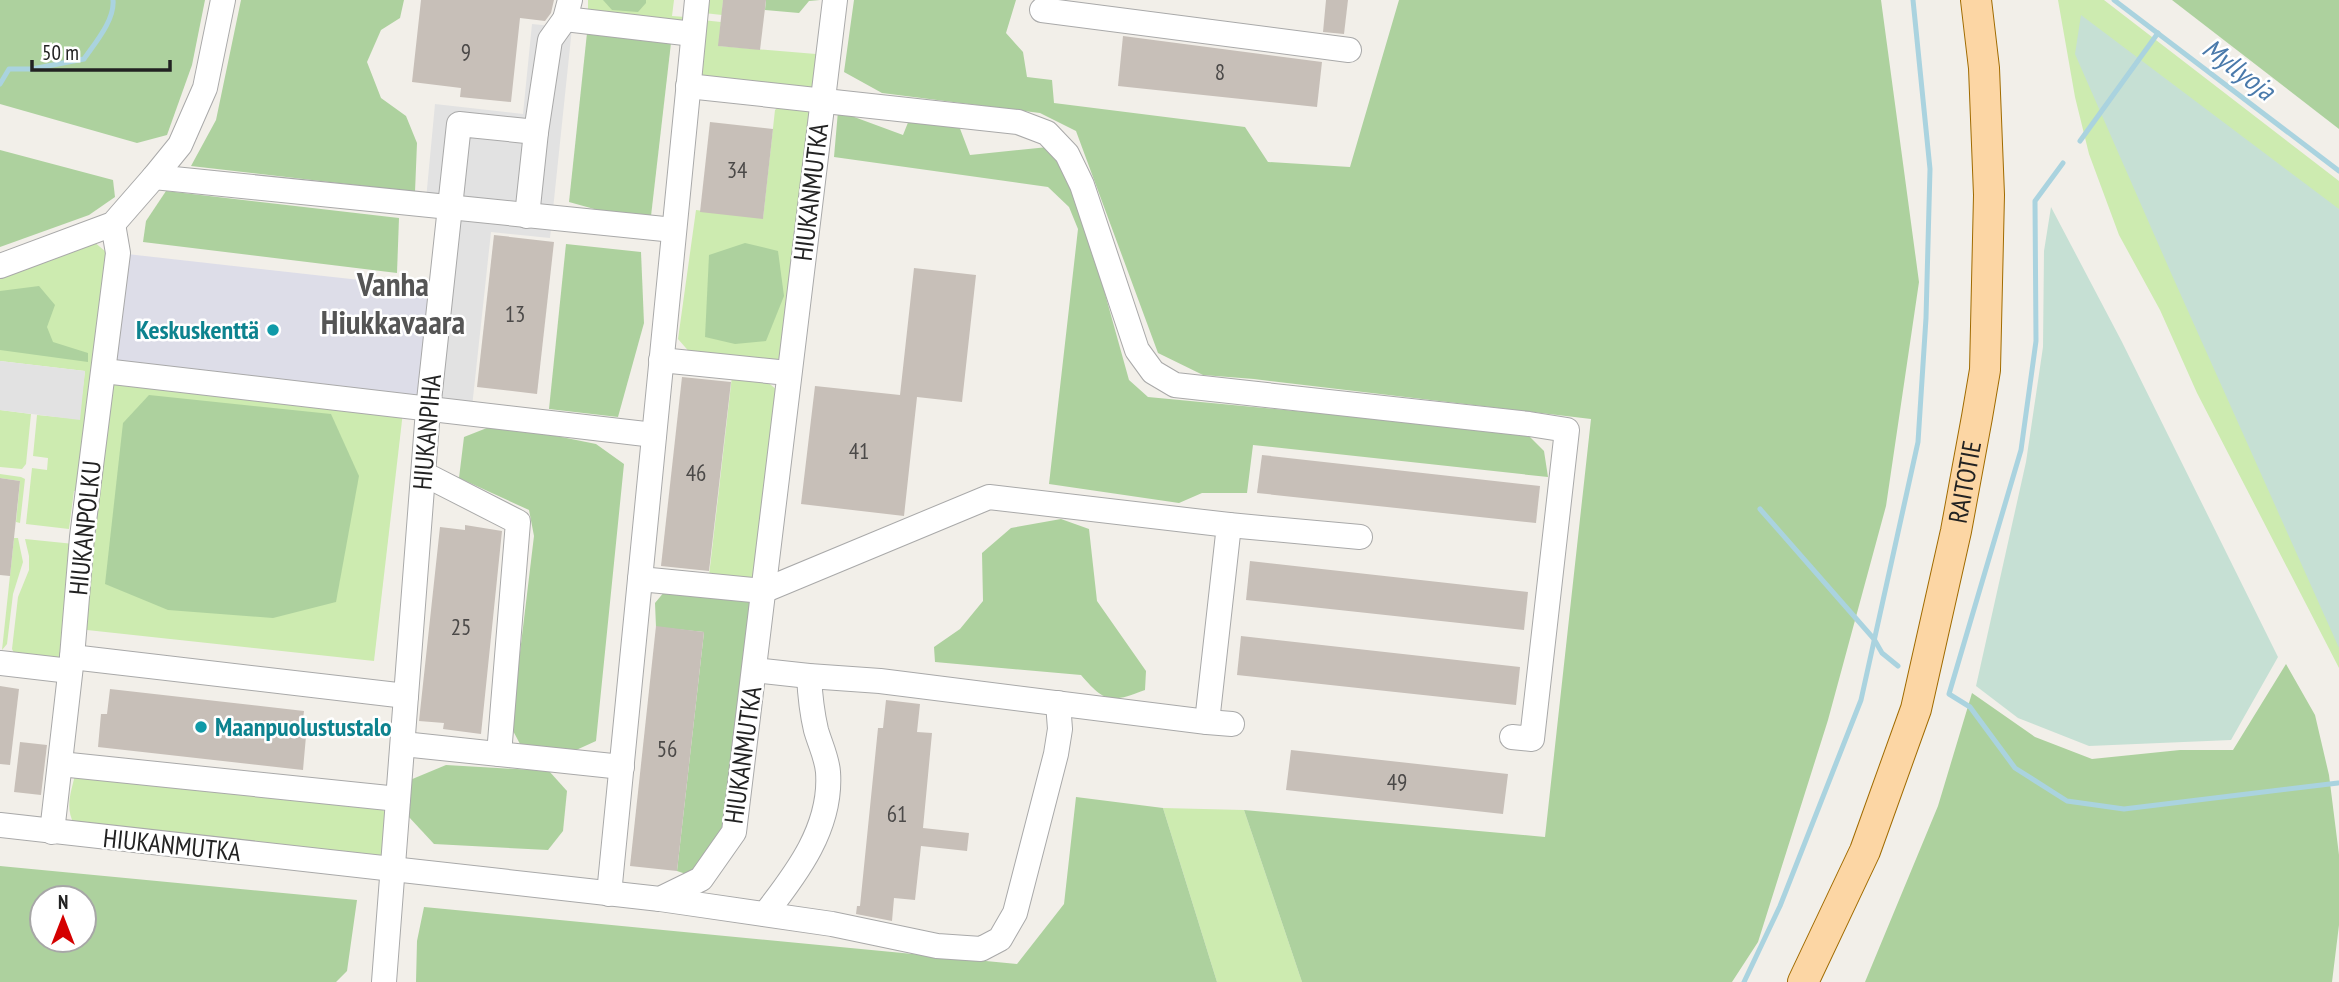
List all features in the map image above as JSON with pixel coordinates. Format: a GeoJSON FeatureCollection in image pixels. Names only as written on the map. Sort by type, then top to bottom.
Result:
{"type":"FeatureCollection","features":[{"type":"Feature","properties":{"kind":"main road","name":"RAITOTIE"},"geometry":{"type":"LineString","coordinates":[[1806,982],[1865,851],[1916,709],[1956,531],[1985,370],[1989,195],[1983,68],[1976,0]]}},
{"type":"Feature","properties":{"kind":"street"},"geometry":{"type":"LineString","coordinates":[[0,266],[113,224],[154,177],[180,145],[205,88],[223,0]]}},
{"type":"Feature","properties":{"kind":"street"},"geometry":{"type":"LineString","coordinates":[[609,894],[697,0]]}},
{"type":"Feature","properties":{"kind":"street","name":"HIUKANMUTKA"},"geometry":{"type":"LineString","coordinates":[[0,825],[660,899],[701,879],[734,832],[835,0]]}},
{"type":"Feature","properties":{"kind":"street"},"geometry":{"type":"LineString","coordinates":[[527,216],[550,40],[567,10],[694,34]]}},
{"type":"Feature","properties":{"kind":"street"},"geometry":{"type":"LineString","coordinates":[[1042,10],[1349,50]]}},
{"type":"Feature","properties":{"kind":"street"},"geometry":{"type":"LineString","coordinates":[[688,86],[1018,122],[1047,133],[1067,154],[1082,185],[1137,350],[1153,372],[1175,385],[1567,430],[1541,559],[1532,739],[1512,737]]}},
{"type":"Feature","properties":{"kind":"street","name":"HIUKANPIHA"},"geometry":{"type":"LineString","coordinates":[[384,982],[428,410],[459,124],[536,132]]}},
{"type":"Feature","properties":{"kind":"street"},"geometry":{"type":"LineString","coordinates":[[154,177],[674,230]]}},
{"type":"Feature","properties":{"kind":"street","name":"HIUKANPOLKU"},"geometry":{"type":"LineString","coordinates":[[52,832],[82,537],[118,253],[113,224]]}},
{"type":"Feature","properties":{"kind":"street"},"geometry":{"type":"LineString","coordinates":[[662,360],[788,373]]}},
{"type":"Feature","properties":{"kind":"street"},"geometry":{"type":"LineString","coordinates":[[104,371],[654,435]]}},
{"type":"Feature","properties":{"kind":"street"},"geometry":{"type":"LineString","coordinates":[[424,474],[517,522],[499,754]]}},
{"type":"Feature","properties":{"kind":"street"},"geometry":{"type":"LineString","coordinates":[[640,579],[763,591],[989,497],[1229,525],[1360,537]]}},
{"type":"Feature","properties":{"kind":"street"},"geometry":{"type":"LineString","coordinates":[[1207,722],[1229,525]]}},
{"type":"Feature","properties":{"kind":"street"},"geometry":{"type":"LineString","coordinates":[[0,663],[71,664],[406,696]]}},
{"type":"Feature","properties":{"kind":"street"},"geometry":{"type":"LineString","coordinates":[[754,670],[880,681],[1232,724]]}},
{"type":"Feature","properties":{"kind":"street"},"geometry":{"type":"LineString","coordinates":[[765,914],[796,875],[816,837],[827,802],[828,771],[810,699],[809,676]]}},
{"type":"Feature","properties":{"kind":"street"},"geometry":{"type":"LineString","coordinates":[[660,899],[832,924],[937,946],[981,949],[1000,939],[1015,913],[1056,754],[1060,729],[1058,703]]}},
{"type":"Feature","properties":{"kind":"street"},"geometry":{"type":"LineString","coordinates":[[402,744],[622,767]]}},
{"type":"Feature","properties":{"kind":"street"},"geometry":{"type":"LineString","coordinates":[[60,764],[398,799]]}},
{"type":"Feature","properties":{"kind":"green space"},"geometry":{"type":"Polygon","coordinates":[[[0,0],[205,0],[192,65],[167,135],[137,143],[0,104],[0,0]]]}},
{"type":"Feature","properties":{"kind":"green space"},"geometry":{"type":"Polygon","coordinates":[[[241,0],[404,0],[400,18],[381,30],[367,62],[381,98],[406,116],[417,143],[415,192],[191,166],[216,120],[241,0]]]}},
{"type":"Feature","properties":{"kind":"green space"},"geometry":{"type":"Polygon","coordinates":[[[588,0],[674,0],[672,16],[685,17],[683,24],[588,12],[588,0]]]}},
{"type":"Feature","properties":{"kind":"green space"},"geometry":{"type":"Polygon","coordinates":[[[603,0],[646,0],[646,3],[638,12],[612,10],[603,0]]]}},
{"type":"Feature","properties":{"kind":"green space"},"geometry":{"type":"Polygon","coordinates":[[[705,0],[723,0],[722,15],[704,13],[705,0]]]}},
{"type":"Feature","properties":{"kind":"green space"},"geometry":{"type":"Polygon","coordinates":[[[766,0],[820,0],[809,1],[799,13],[765,10],[766,0]]]}},
{"type":"Feature","properties":{"kind":"green space"},"geometry":{"type":"Polygon","coordinates":[[[854,0],[1016,0],[1006,33],[1023,52],[1027,77],[1052,80],[1054,103],[1245,127],[1268,162],[1350,167],[1399,0],[1881,0],[1919,282],[1886,506],[1828,720],[1758,942],[1732,982],[1302,982],[1244,810],[1545,837],[1591,419],[1203,375],[1158,353],[1076,131],[1040,113],[882,93],[844,72],[854,0]]]}},
{"type":"Feature","properties":{"kind":"green space"},"geometry":{"type":"Polygon","coordinates":[[[2058,0],[2104,0],[2339,181],[2339,668],[2197,393],[2160,310],[2119,235],[2089,154],[2075,97],[2058,0]]]}},
{"type":"Feature","properties":{"kind":"green space"},"geometry":{"type":"Polygon","coordinates":[[[2172,0],[2339,0],[2339,129],[2172,0]]]}},
{"type":"Feature","properties":{"kind":"green space"},"geometry":{"type":"Polygon","coordinates":[[[2081,15],[2339,209],[2339,648],[2075,54],[2081,15]]]}},
{"type":"Feature","properties":{"kind":"green space"},"geometry":{"type":"Polygon","coordinates":[[[702,20],[721,22],[719,46],[816,54],[819,59],[815,89],[708,83],[697,73],[702,20]]]}},
{"type":"Feature","properties":{"kind":"green space"},"geometry":{"type":"Polygon","coordinates":[[[587,33],[671,43],[651,216],[623,217],[569,202],[587,33]]]}},
{"type":"Feature","properties":{"kind":"green space"},"geometry":{"type":"Polygon","coordinates":[[[780,105],[804,107],[812,113],[783,357],[767,363],[692,355],[678,339],[696,210],[763,218],[775,110],[780,105]]]}},
{"type":"Feature","properties":{"kind":"green space"},"geometry":{"type":"Polygon","coordinates":[[[838,111],[903,135],[911,115],[956,118],[970,155],[1048,147],[1063,165],[1082,211],[1129,380],[1148,397],[1526,433],[1544,451],[1548,477],[1253,445],[1247,493],[1202,493],[1179,503],[1049,484],[1078,229],[1069,207],[1048,187],[834,157],[838,111]]]}},
{"type":"Feature","properties":{"kind":"green space"},"geometry":{"type":"Polygon","coordinates":[[[0,150],[113,180],[115,197],[89,215],[0,247],[0,150]]]}},
{"type":"Feature","properties":{"kind":"green space"},"geometry":{"type":"Polygon","coordinates":[[[166,191],[399,218],[397,273],[143,242],[146,221],[166,191]]]}},
{"type":"Feature","properties":{"kind":"green space"},"geometry":{"type":"Polygon","coordinates":[[[2051,207],[2122,342],[2278,657],[2231,740],[2089,746],[2018,718],[1976,686],[2026,462],[2043,347],[2044,251],[2051,207]]]}},
{"type":"Feature","properties":{"kind":"green space"},"geometry":{"type":"Polygon","coordinates":[[[93,241],[106,252],[108,258],[79,491],[74,491],[69,529],[26,524],[32,468],[47,470],[48,458],[33,456],[37,415],[79,419],[85,371],[0,361],[0,275],[93,241]]]}},
{"type":"Feature","properties":{"kind":"green space"},"geometry":{"type":"Polygon","coordinates":[[[745,243],[778,251],[784,296],[766,341],[735,344],[705,337],[709,255],[745,243]]]}},
{"type":"Feature","properties":{"kind":"green space"},"geometry":{"type":"Polygon","coordinates":[[[566,244],[641,252],[644,323],[618,417],[549,409],[566,244]]]}},
{"type":"Feature","properties":{"kind":"green space"},"geometry":{"type":"Polygon","coordinates":[[[39,286],[55,305],[47,327],[53,342],[88,353],[88,362],[0,350],[0,291],[39,286]]]}},
{"type":"Feature","properties":{"kind":"green space"},"geometry":{"type":"Polygon","coordinates":[[[732,376],[765,380],[777,390],[757,575],[750,578],[709,576],[732,376]]]}},
{"type":"Feature","properties":{"kind":"green space"},"geometry":{"type":"Polygon","coordinates":[[[112,377],[403,412],[374,661],[87,630],[85,622],[112,377]]]}},
{"type":"Feature","properties":{"kind":"green space"},"geometry":{"type":"Polygon","coordinates":[[[149,395],[331,414],[359,476],[336,602],[273,618],[168,610],[105,584],[123,423],[149,395]]]}},
{"type":"Feature","properties":{"kind":"green space"},"geometry":{"type":"Polygon","coordinates":[[[0,410],[31,414],[26,464],[22,469],[0,467],[0,410]]]}},
{"type":"Feature","properties":{"kind":"green space"},"geometry":{"type":"Polygon","coordinates":[[[497,424],[596,444],[624,464],[596,741],[574,751],[520,744],[511,727],[534,536],[529,510],[459,478],[464,437],[497,424]]]}},
{"type":"Feature","properties":{"kind":"green space"},"geometry":{"type":"Polygon","coordinates":[[[0,474],[25,479],[20,523],[16,522],[20,481],[0,478],[0,474]]]}},
{"type":"Feature","properties":{"kind":"green space"},"geometry":{"type":"Polygon","coordinates":[[[1061,519],[1089,529],[1097,601],[1146,671],[1145,690],[1124,697],[1109,698],[1096,691],[1081,675],[935,662],[934,647],[960,629],[983,601],[982,553],[1011,528],[1061,519]]]}},
{"type":"Feature","properties":{"kind":"green space"},"geometry":{"type":"Polygon","coordinates":[[[14,538],[18,538],[23,562],[13,594],[7,644],[2,650],[14,538]]]}},
{"type":"Feature","properties":{"kind":"green space"},"geometry":{"type":"Polygon","coordinates":[[[25,539],[74,544],[65,651],[59,658],[14,653],[12,649],[18,597],[29,570],[25,539]]]}},
{"type":"Feature","properties":{"kind":"green space"},"geometry":{"type":"Polygon","coordinates":[[[665,591],[746,596],[755,604],[724,822],[712,849],[689,875],[677,871],[704,632],[656,627],[655,603],[665,591]]]}},
{"type":"Feature","properties":{"kind":"green space"},"geometry":{"type":"Polygon","coordinates":[[[2286,664],[2315,715],[2329,775],[2339,855],[2339,925],[2332,982],[1865,982],[1938,806],[1972,693],[2035,737],[2092,759],[2180,750],[2233,750],[2286,664]]]}},
{"type":"Feature","properties":{"kind":"green space"},"geometry":{"type":"Polygon","coordinates":[[[446,765],[549,771],[567,791],[563,831],[548,850],[434,844],[408,816],[410,780],[446,765]]]}},
{"type":"Feature","properties":{"kind":"green space"},"geometry":{"type":"Polygon","coordinates":[[[75,775],[381,809],[387,813],[390,833],[381,858],[74,824],[69,806],[75,775]]]}},
{"type":"Feature","properties":{"kind":"green space"},"geometry":{"type":"Polygon","coordinates":[[[1076,797],[1163,808],[1217,982],[416,982],[417,941],[424,907],[1017,964],[1064,904],[1076,797]]]}},
{"type":"Feature","properties":{"kind":"green space"},"geometry":{"type":"Polygon","coordinates":[[[1163,808],[1244,810],[1302,982],[1217,982],[1163,808]]]}},
{"type":"Feature","properties":{"kind":"green space"},"geometry":{"type":"Polygon","coordinates":[[[0,866],[357,900],[347,971],[336,982],[0,982],[0,866]]]}},
{"type":"Feature","properties":{"kind":"shaded area"},"geometry":{"type":"Polygon","coordinates":[[[532,24],[572,28],[550,238],[491,232],[472,407],[435,404],[455,213],[425,210],[435,104],[523,114],[532,24]]]}},
{"type":"Feature","properties":{"kind":"shaded area","name":"Keskuskenttä"},"geometry":{"type":"Polygon","coordinates":[[[118,253],[441,289],[428,410],[104,371],[118,253]]]}},
{"type":"Feature","properties":{"kind":"shaded area"},"geometry":{"type":"Polygon","coordinates":[[[0,361],[85,371],[80,420],[0,410],[0,361]]]}},
{"type":"Feature","properties":{"kind":"building"},"geometry":{"type":"Polygon","coordinates":[[[421,0],[554,0],[551,13],[545,21],[520,18],[511,102],[460,97],[461,88],[412,82],[421,0]]]}},
{"type":"Feature","properties":{"kind":"building"},"geometry":{"type":"Polygon","coordinates":[[[723,0],[766,0],[760,50],[718,46],[723,0]]]}},
{"type":"Feature","properties":{"kind":"building"},"geometry":{"type":"Polygon","coordinates":[[[1326,0],[1348,0],[1344,34],[1323,32],[1326,0]]]}},
{"type":"Feature","properties":{"kind":"building"},"geometry":{"type":"Polygon","coordinates":[[[1123,36],[1322,62],[1317,107],[1118,86],[1123,36]]]}},
{"type":"Feature","properties":{"kind":"building"},"geometry":{"type":"Polygon","coordinates":[[[710,122],[773,129],[763,219],[700,212],[710,122]]]}},
{"type":"Feature","properties":{"kind":"building"},"geometry":{"type":"Polygon","coordinates":[[[494,235],[554,242],[537,394],[477,387],[494,235]]]}},
{"type":"Feature","properties":{"kind":"building"},"geometry":{"type":"Polygon","coordinates":[[[914,268],[976,275],[962,402],[917,397],[904,516],[801,504],[815,386],[900,395],[914,268]]]}},
{"type":"Feature","properties":{"kind":"building"},"geometry":{"type":"Polygon","coordinates":[[[682,377],[731,382],[709,571],[661,566],[682,377]]]}},
{"type":"Feature","properties":{"kind":"building"},"geometry":{"type":"Polygon","coordinates":[[[1262,455],[1540,486],[1536,523],[1257,493],[1262,455]]]}},
{"type":"Feature","properties":{"kind":"building"},"geometry":{"type":"Polygon","coordinates":[[[0,478],[20,481],[10,576],[0,575],[0,478]]]}},
{"type":"Feature","properties":{"kind":"building"},"geometry":{"type":"Polygon","coordinates":[[[465,525],[502,531],[481,734],[443,729],[444,723],[419,721],[440,527],[465,530],[465,525]]]}},
{"type":"Feature","properties":{"kind":"building"},"geometry":{"type":"Polygon","coordinates":[[[1250,561],[1528,592],[1524,630],[1246,600],[1250,561]]]}},
{"type":"Feature","properties":{"kind":"building"},"geometry":{"type":"Polygon","coordinates":[[[656,626],[704,632],[677,871],[630,866],[656,626]]]}},
{"type":"Feature","properties":{"kind":"building"},"geometry":{"type":"Polygon","coordinates":[[[1241,636],[1520,667],[1516,705],[1237,675],[1241,636]]]}},
{"type":"Feature","properties":{"kind":"building"},"geometry":{"type":"Polygon","coordinates":[[[0,686],[19,689],[10,765],[0,764],[0,686]]]}},
{"type":"Feature","properties":{"kind":"building","name":"Maanpuolustustalo"},"geometry":{"type":"Polygon","coordinates":[[[110,689],[304,711],[301,736],[306,736],[303,770],[98,747],[101,714],[107,714],[110,689]]]}},
{"type":"Feature","properties":{"kind":"building"},"geometry":{"type":"Polygon","coordinates":[[[886,700],[920,704],[917,732],[932,733],[923,828],[969,833],[967,851],[921,846],[915,900],[894,898],[892,921],[856,914],[857,906],[860,906],[878,728],[883,728],[886,700]]]}},
{"type":"Feature","properties":{"kind":"building"},"geometry":{"type":"Polygon","coordinates":[[[20,742],[47,745],[41,795],[14,792],[20,742]]]}},
{"type":"Feature","properties":{"kind":"building"},"geometry":{"type":"Polygon","coordinates":[[[1291,750],[1508,774],[1503,814],[1286,790],[1291,750]]]}},
{"type":"Feature","properties":{"kind":"waterway","name":"Myllyoja"},"geometry":{"type":"LineString","coordinates":[[0,84],[9,69],[32,69],[84,59],[108,23],[113,0]]}},
{"type":"Feature","properties":{"kind":"waterway"},"geometry":{"type":"LineString","coordinates":[[1744,982],[1780,906],[1861,700],[1918,442],[1926,318],[1930,169],[1913,0]]}},
{"type":"Feature","properties":{"kind":"waterway","name":"Myllyoja"},"geometry":{"type":"LineString","coordinates":[[2114,0],[2339,171]]}},
{"type":"Feature","properties":{"kind":"waterway"},"geometry":{"type":"LineString","coordinates":[[2080,141],[2158,33]]}},
{"type":"Feature","properties":{"kind":"waterway"},"geometry":{"type":"LineString","coordinates":[[2063,163],[2035,201],[2036,341],[2021,450],[1949,694],[1970,707],[2015,768],[2067,801],[2124,809],[2338,783]]}},
{"type":"Feature","properties":{"kind":"waterway"},"geometry":{"type":"LineString","coordinates":[[1760,509],[1874,639],[1882,653],[1898,666]]}},
{"type":"Feature","properties":{"kind":"place","name":"Keskuskenttä"},"geometry":{"type":"Point","coordinates":[273,330]}},
{"type":"Feature","properties":{"kind":"place","name":"Maanpuolustustalo"},"geometry":{"type":"Point","coordinates":[201,727]}},
{"type":"Feature","properties":{"kind":"district","name":"Vanha Hiukkavaara"},"geometry":{"type":"Point","coordinates":[393,303]}}]}
